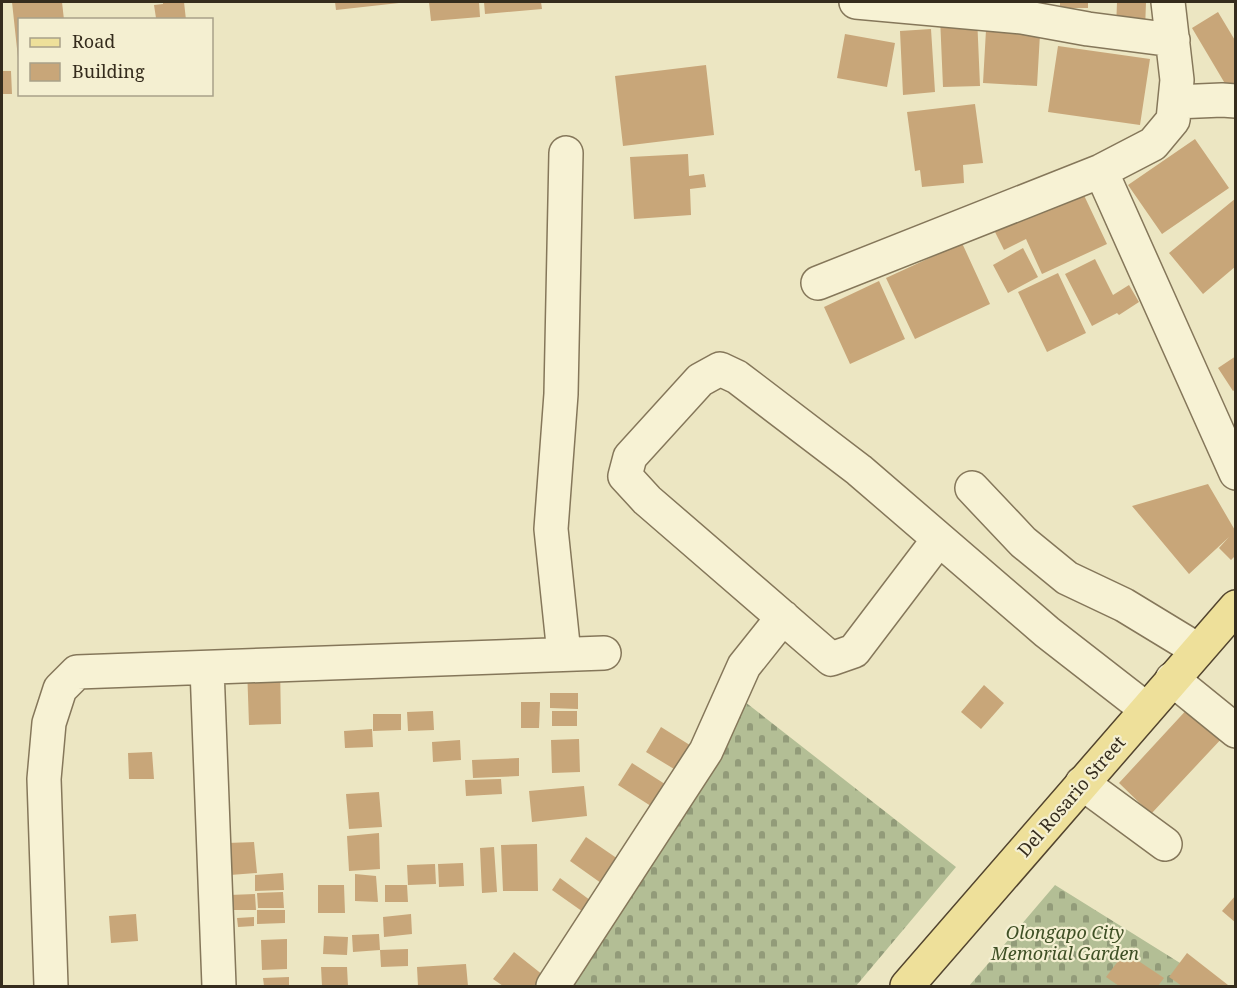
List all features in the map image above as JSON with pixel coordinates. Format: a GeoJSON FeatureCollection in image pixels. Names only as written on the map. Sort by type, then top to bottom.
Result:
{"type":"FeatureCollection","features":[{"type":"Feature","properties":{"kind":"main road","name":"Del Rosario Street"},"geometry":{"type":"LineString","coordinates":[[907,987],[1236,607]]}},
{"type":"Feature","properties":{"kind":"street"},"geometry":{"type":"LineString","coordinates":[[856,2],[1022,17],[1088,29],[1173,40]]}},
{"type":"Feature","properties":{"kind":"street"},"geometry":{"type":"LineString","coordinates":[[818,283],[1101,171],[1153,144],[1173,120],[1175,102],[1177,80],[1168,2]]}},
{"type":"Feature","properties":{"kind":"street"},"geometry":{"type":"LineString","coordinates":[[1175,102],[1236,101]]}},
{"type":"Feature","properties":{"kind":"street"},"geometry":{"type":"LineString","coordinates":[[564,654],[551,529],[561,394],[566,153]]}},
{"type":"Feature","properties":{"kind":"street"},"geometry":{"type":"LineString","coordinates":[[1101,171],[1236,473]]}},
{"type":"Feature","properties":{"kind":"street"},"geometry":{"type":"LineString","coordinates":[[939,539],[854,651],[831,659],[647,500],[625,476],[630,457],[700,380],[720,369],[737,377],[859,470],[1047,632],[1146,709]]}},
{"type":"Feature","properties":{"kind":"street"},"geometry":{"type":"LineString","coordinates":[[972,488],[1023,542],[1067,578],[1124,605],[1198,650]]}},
{"type":"Feature","properties":{"kind":"street"},"geometry":{"type":"LineString","coordinates":[[554,987],[706,751],[744,666],[783,617]]}},
{"type":"Feature","properties":{"kind":"street"},"geometry":{"type":"LineString","coordinates":[[51,987],[44,779],[49,723],[60,689],[77,672],[604,653]]}},
{"type":"Feature","properties":{"kind":"street"},"geometry":{"type":"LineString","coordinates":[[207,668],[219,987]]}},
{"type":"Feature","properties":{"kind":"street"},"geometry":{"type":"LineString","coordinates":[[1172,679],[1236,731]]}},
{"type":"Feature","properties":{"kind":"street"},"geometry":{"type":"LineString","coordinates":[[1082,783],[1165,844]]}},
{"type":"Feature","properties":{"kind":"green space"},"geometry":{"type":"Polygon","coordinates":[[[740,698],[956,867],[856,986],[560,986],[740,698]]]}},
{"type":"Feature","properties":{"kind":"green space","name":"Olongapo City Memorial Garden"},"geometry":{"type":"Polygon","coordinates":[[[1055,885],[1217,986],[969,986],[1055,885]]]}},
{"type":"Feature","properties":{"kind":"building"},"geometry":{"type":"Polygon","coordinates":[[[12,2],[62,2],[64,18],[18,18],[18,58],[12,2]]]}},
{"type":"Feature","properties":{"kind":"building"},"geometry":{"type":"Polygon","coordinates":[[[163,2],[184,2],[186,18],[156,18],[154,5],[163,4],[163,2]]]}},
{"type":"Feature","properties":{"kind":"building"},"geometry":{"type":"Polygon","coordinates":[[[335,2],[399,2],[399,3],[336,10],[335,2]]]}},
{"type":"Feature","properties":{"kind":"building"},"geometry":{"type":"Polygon","coordinates":[[[429,2],[479,2],[480,17],[431,21],[429,2]]]}},
{"type":"Feature","properties":{"kind":"building"},"geometry":{"type":"Polygon","coordinates":[[[484,2],[541,2],[542,9],[485,14],[484,2]]]}},
{"type":"Feature","properties":{"kind":"building"},"geometry":{"type":"Polygon","coordinates":[[[1060,2],[1088,2],[1088,8],[1060,8],[1060,2]]]}},
{"type":"Feature","properties":{"kind":"building"},"geometry":{"type":"Polygon","coordinates":[[[1117,2],[1146,2],[1145,30],[1116,29],[1117,2]]]}},
{"type":"Feature","properties":{"kind":"building"},"geometry":{"type":"Polygon","coordinates":[[[1218,12],[1236,42],[1236,89],[1230,92],[1192,28],[1218,12]]]}},
{"type":"Feature","properties":{"kind":"building"},"geometry":{"type":"Polygon","coordinates":[[[977,16],[980,86],[943,87],[940,17],[977,16]]]}},
{"type":"Feature","properties":{"kind":"building"},"geometry":{"type":"Polygon","coordinates":[[[931,29],[935,92],[903,95],[900,31],[931,29]]]}},
{"type":"Feature","properties":{"kind":"building"},"geometry":{"type":"Polygon","coordinates":[[[986,30],[1040,34],[1037,86],[983,83],[986,30]]]}},
{"type":"Feature","properties":{"kind":"building"},"geometry":{"type":"Polygon","coordinates":[[[845,34],[895,43],[887,87],[837,78],[845,34]]]}},
{"type":"Feature","properties":{"kind":"building"},"geometry":{"type":"Polygon","coordinates":[[[1058,46],[1150,59],[1140,125],[1048,112],[1058,46]]]}},
{"type":"Feature","properties":{"kind":"building"},"geometry":{"type":"Polygon","coordinates":[[[706,65],[714,135],[623,146],[615,76],[706,65]]]}},
{"type":"Feature","properties":{"kind":"building"},"geometry":{"type":"Polygon","coordinates":[[[2,71],[11,71],[12,94],[2,94],[2,71]]]}},
{"type":"Feature","properties":{"kind":"building"},"geometry":{"type":"Polygon","coordinates":[[[975,104],[983,163],[963,165],[964,183],[922,187],[920,170],[915,171],[907,112],[975,104]]]}},
{"type":"Feature","properties":{"kind":"building"},"geometry":{"type":"Polygon","coordinates":[[[1195,139],[1229,188],[1162,234],[1128,185],[1195,139]]]}},
{"type":"Feature","properties":{"kind":"building"},"geometry":{"type":"Polygon","coordinates":[[[688,154],[689,176],[704,174],[706,187],[690,189],[691,215],[634,219],[630,157],[688,154]]]}},
{"type":"Feature","properties":{"kind":"building"},"geometry":{"type":"Polygon","coordinates":[[[1081,189],[1107,244],[1042,274],[1026,239],[1004,250],[994,230],[1081,189]]]}},
{"type":"Feature","properties":{"kind":"building"},"geometry":{"type":"Polygon","coordinates":[[[1236,198],[1236,266],[1203,294],[1169,253],[1236,198]]]}},
{"type":"Feature","properties":{"kind":"building"},"geometry":{"type":"Polygon","coordinates":[[[962,243],[990,304],[915,339],[886,278],[962,243]]]}},
{"type":"Feature","properties":{"kind":"building"},"geometry":{"type":"Polygon","coordinates":[[[1023,248],[1038,277],[1008,293],[993,265],[1023,248]]]}},
{"type":"Feature","properties":{"kind":"building"},"geometry":{"type":"Polygon","coordinates":[[[1095,259],[1113,295],[1129,285],[1139,302],[1119,315],[1117,313],[1092,326],[1065,274],[1095,259]]]}},
{"type":"Feature","properties":{"kind":"building"},"geometry":{"type":"Polygon","coordinates":[[[1058,273],[1086,333],[1047,352],[1018,292],[1058,273]]]}},
{"type":"Feature","properties":{"kind":"building"},"geometry":{"type":"Polygon","coordinates":[[[879,281],[905,339],[850,364],[824,307],[879,281]]]}},
{"type":"Feature","properties":{"kind":"building"},"geometry":{"type":"Polygon","coordinates":[[[1236,356],[1236,389],[1233,391],[1218,368],[1236,356]]]}},
{"type":"Feature","properties":{"kind":"building"},"geometry":{"type":"Polygon","coordinates":[[[1208,484],[1236,532],[1236,555],[1231,560],[1219,548],[1229,537],[1189,574],[1132,506],[1208,484]]]}},
{"type":"Feature","properties":{"kind":"building"},"geometry":{"type":"Polygon","coordinates":[[[280,665],[281,724],[249,725],[247,667],[280,665]]]}},
{"type":"Feature","properties":{"kind":"building"},"geometry":{"type":"Polygon","coordinates":[[[984,685],[1004,703],[981,729],[961,712],[984,685]]]}},
{"type":"Feature","properties":{"kind":"building"},"geometry":{"type":"Polygon","coordinates":[[[550,693],[578,693],[578,709],[550,708],[550,693]]]}},
{"type":"Feature","properties":{"kind":"building"},"geometry":{"type":"Polygon","coordinates":[[[521,702],[540,702],[539,728],[521,728],[521,702]]]}},
{"type":"Feature","properties":{"kind":"building"},"geometry":{"type":"Polygon","coordinates":[[[1191,705],[1224,736],[1151,814],[1119,783],[1191,705]]]}},
{"type":"Feature","properties":{"kind":"building"},"geometry":{"type":"Polygon","coordinates":[[[433,711],[434,730],[408,731],[407,712],[433,711]]]}},
{"type":"Feature","properties":{"kind":"building"},"geometry":{"type":"Polygon","coordinates":[[[552,711],[577,711],[577,726],[552,726],[552,711]]]}},
{"type":"Feature","properties":{"kind":"building"},"geometry":{"type":"Polygon","coordinates":[[[373,714],[401,714],[401,730],[373,731],[373,714]]]}},
{"type":"Feature","properties":{"kind":"building"},"geometry":{"type":"Polygon","coordinates":[[[661,727],[693,747],[679,772],[646,752],[661,727]]]}},
{"type":"Feature","properties":{"kind":"building"},"geometry":{"type":"Polygon","coordinates":[[[372,729],[373,747],[345,748],[344,731],[372,729]]]}},
{"type":"Feature","properties":{"kind":"building"},"geometry":{"type":"Polygon","coordinates":[[[579,739],[580,772],[552,773],[551,740],[579,739]]]}},
{"type":"Feature","properties":{"kind":"building"},"geometry":{"type":"Polygon","coordinates":[[[460,740],[461,760],[433,762],[432,742],[460,740]]]}},
{"type":"Feature","properties":{"kind":"building"},"geometry":{"type":"Polygon","coordinates":[[[152,752],[154,779],[129,779],[128,753],[152,752]]]}},
{"type":"Feature","properties":{"kind":"building"},"geometry":{"type":"Polygon","coordinates":[[[519,758],[519,776],[473,778],[472,760],[519,758]]]}},
{"type":"Feature","properties":{"kind":"building"},"geometry":{"type":"Polygon","coordinates":[[[632,763],[668,786],[654,808],[618,785],[632,763]]]}},
{"type":"Feature","properties":{"kind":"building"},"geometry":{"type":"Polygon","coordinates":[[[501,779],[502,794],[466,796],[465,780],[501,779]]]}},
{"type":"Feature","properties":{"kind":"building"},"geometry":{"type":"Polygon","coordinates":[[[584,786],[587,816],[532,822],[529,791],[584,786]]]}},
{"type":"Feature","properties":{"kind":"building"},"geometry":{"type":"Polygon","coordinates":[[[379,792],[382,827],[349,829],[346,794],[379,792]]]}},
{"type":"Feature","properties":{"kind":"building"},"geometry":{"type":"Polygon","coordinates":[[[379,833],[380,869],[349,871],[347,836],[379,833]]]}},
{"type":"Feature","properties":{"kind":"building"},"geometry":{"type":"Polygon","coordinates":[[[586,837],[618,859],[601,883],[570,861],[586,837]]]}},
{"type":"Feature","properties":{"kind":"building"},"geometry":{"type":"Polygon","coordinates":[[[254,842],[257,873],[230,875],[227,843],[254,842]]]}},
{"type":"Feature","properties":{"kind":"building"},"geometry":{"type":"Polygon","coordinates":[[[537,844],[538,891],[503,891],[501,845],[537,844]]]}},
{"type":"Feature","properties":{"kind":"building"},"geometry":{"type":"Polygon","coordinates":[[[494,847],[497,892],[482,893],[480,848],[494,847]]]}},
{"type":"Feature","properties":{"kind":"building"},"geometry":{"type":"Polygon","coordinates":[[[463,863],[464,886],[439,887],[438,864],[463,863]]]}},
{"type":"Feature","properties":{"kind":"building"},"geometry":{"type":"Polygon","coordinates":[[[435,864],[436,884],[408,885],[407,865],[435,864]]]}},
{"type":"Feature","properties":{"kind":"building"},"geometry":{"type":"Polygon","coordinates":[[[283,873],[284,890],[255,891],[255,875],[283,873]]]}},
{"type":"Feature","properties":{"kind":"building"},"geometry":{"type":"Polygon","coordinates":[[[355,874],[376,876],[378,902],[355,901],[355,874]]]}},
{"type":"Feature","properties":{"kind":"building"},"geometry":{"type":"Polygon","coordinates":[[[560,878],[594,903],[586,914],[552,890],[560,878]]]}},
{"type":"Feature","properties":{"kind":"building"},"geometry":{"type":"Polygon","coordinates":[[[318,885],[344,885],[345,913],[318,913],[318,885]]]}},
{"type":"Feature","properties":{"kind":"building"},"geometry":{"type":"Polygon","coordinates":[[[385,885],[407,885],[408,902],[385,902],[385,885]]]}},
{"type":"Feature","properties":{"kind":"building"},"geometry":{"type":"Polygon","coordinates":[[[283,892],[284,908],[258,908],[257,893],[283,892]]]}},
{"type":"Feature","properties":{"kind":"building"},"geometry":{"type":"Polygon","coordinates":[[[255,894],[256,910],[230,910],[229,895],[255,894]]]}},
{"type":"Feature","properties":{"kind":"building"},"geometry":{"type":"Polygon","coordinates":[[[1236,895],[1236,923],[1222,911],[1236,895]]]}},
{"type":"Feature","properties":{"kind":"building"},"geometry":{"type":"Polygon","coordinates":[[[257,910],[285,910],[285,923],[257,924],[257,910]]]}},
{"type":"Feature","properties":{"kind":"building"},"geometry":{"type":"Polygon","coordinates":[[[136,914],[138,941],[111,943],[109,916],[136,914]]]}},
{"type":"Feature","properties":{"kind":"building"},"geometry":{"type":"Polygon","coordinates":[[[411,914],[412,934],[384,937],[383,917],[411,914]]]}},
{"type":"Feature","properties":{"kind":"building"},"geometry":{"type":"Polygon","coordinates":[[[254,917],[254,926],[238,927],[237,918],[254,917]]]}},
{"type":"Feature","properties":{"kind":"building"},"geometry":{"type":"Polygon","coordinates":[[[379,934],[380,950],[353,952],[352,935],[379,934]]]}},
{"type":"Feature","properties":{"kind":"building"},"geometry":{"type":"Polygon","coordinates":[[[324,936],[348,937],[347,955],[323,954],[324,936]]]}},
{"type":"Feature","properties":{"kind":"building"},"geometry":{"type":"Polygon","coordinates":[[[287,939],[287,969],[262,970],[261,940],[287,939]]]}},
{"type":"Feature","properties":{"kind":"building"},"geometry":{"type":"Polygon","coordinates":[[[408,949],[408,966],[381,967],[380,950],[408,949]]]}},
{"type":"Feature","properties":{"kind":"building"},"geometry":{"type":"Polygon","coordinates":[[[514,952],[543,975],[534,986],[503,986],[493,979],[514,952]]]}},
{"type":"Feature","properties":{"kind":"building"},"geometry":{"type":"Polygon","coordinates":[[[1125,952],[1164,978],[1158,986],[1119,986],[1106,977],[1125,952]]]}},
{"type":"Feature","properties":{"kind":"building"},"geometry":{"type":"Polygon","coordinates":[[[1187,953],[1228,985],[1182,986],[1169,977],[1187,953]]]}},
{"type":"Feature","properties":{"kind":"building"},"geometry":{"type":"Polygon","coordinates":[[[466,964],[468,986],[418,986],[417,967],[466,964]]]}},
{"type":"Feature","properties":{"kind":"building"},"geometry":{"type":"Polygon","coordinates":[[[321,967],[347,967],[348,986],[322,986],[321,967]]]}},
{"type":"Feature","properties":{"kind":"building"},"geometry":{"type":"Polygon","coordinates":[[[289,977],[289,986],[264,986],[263,978],[289,977]]]}}]}
